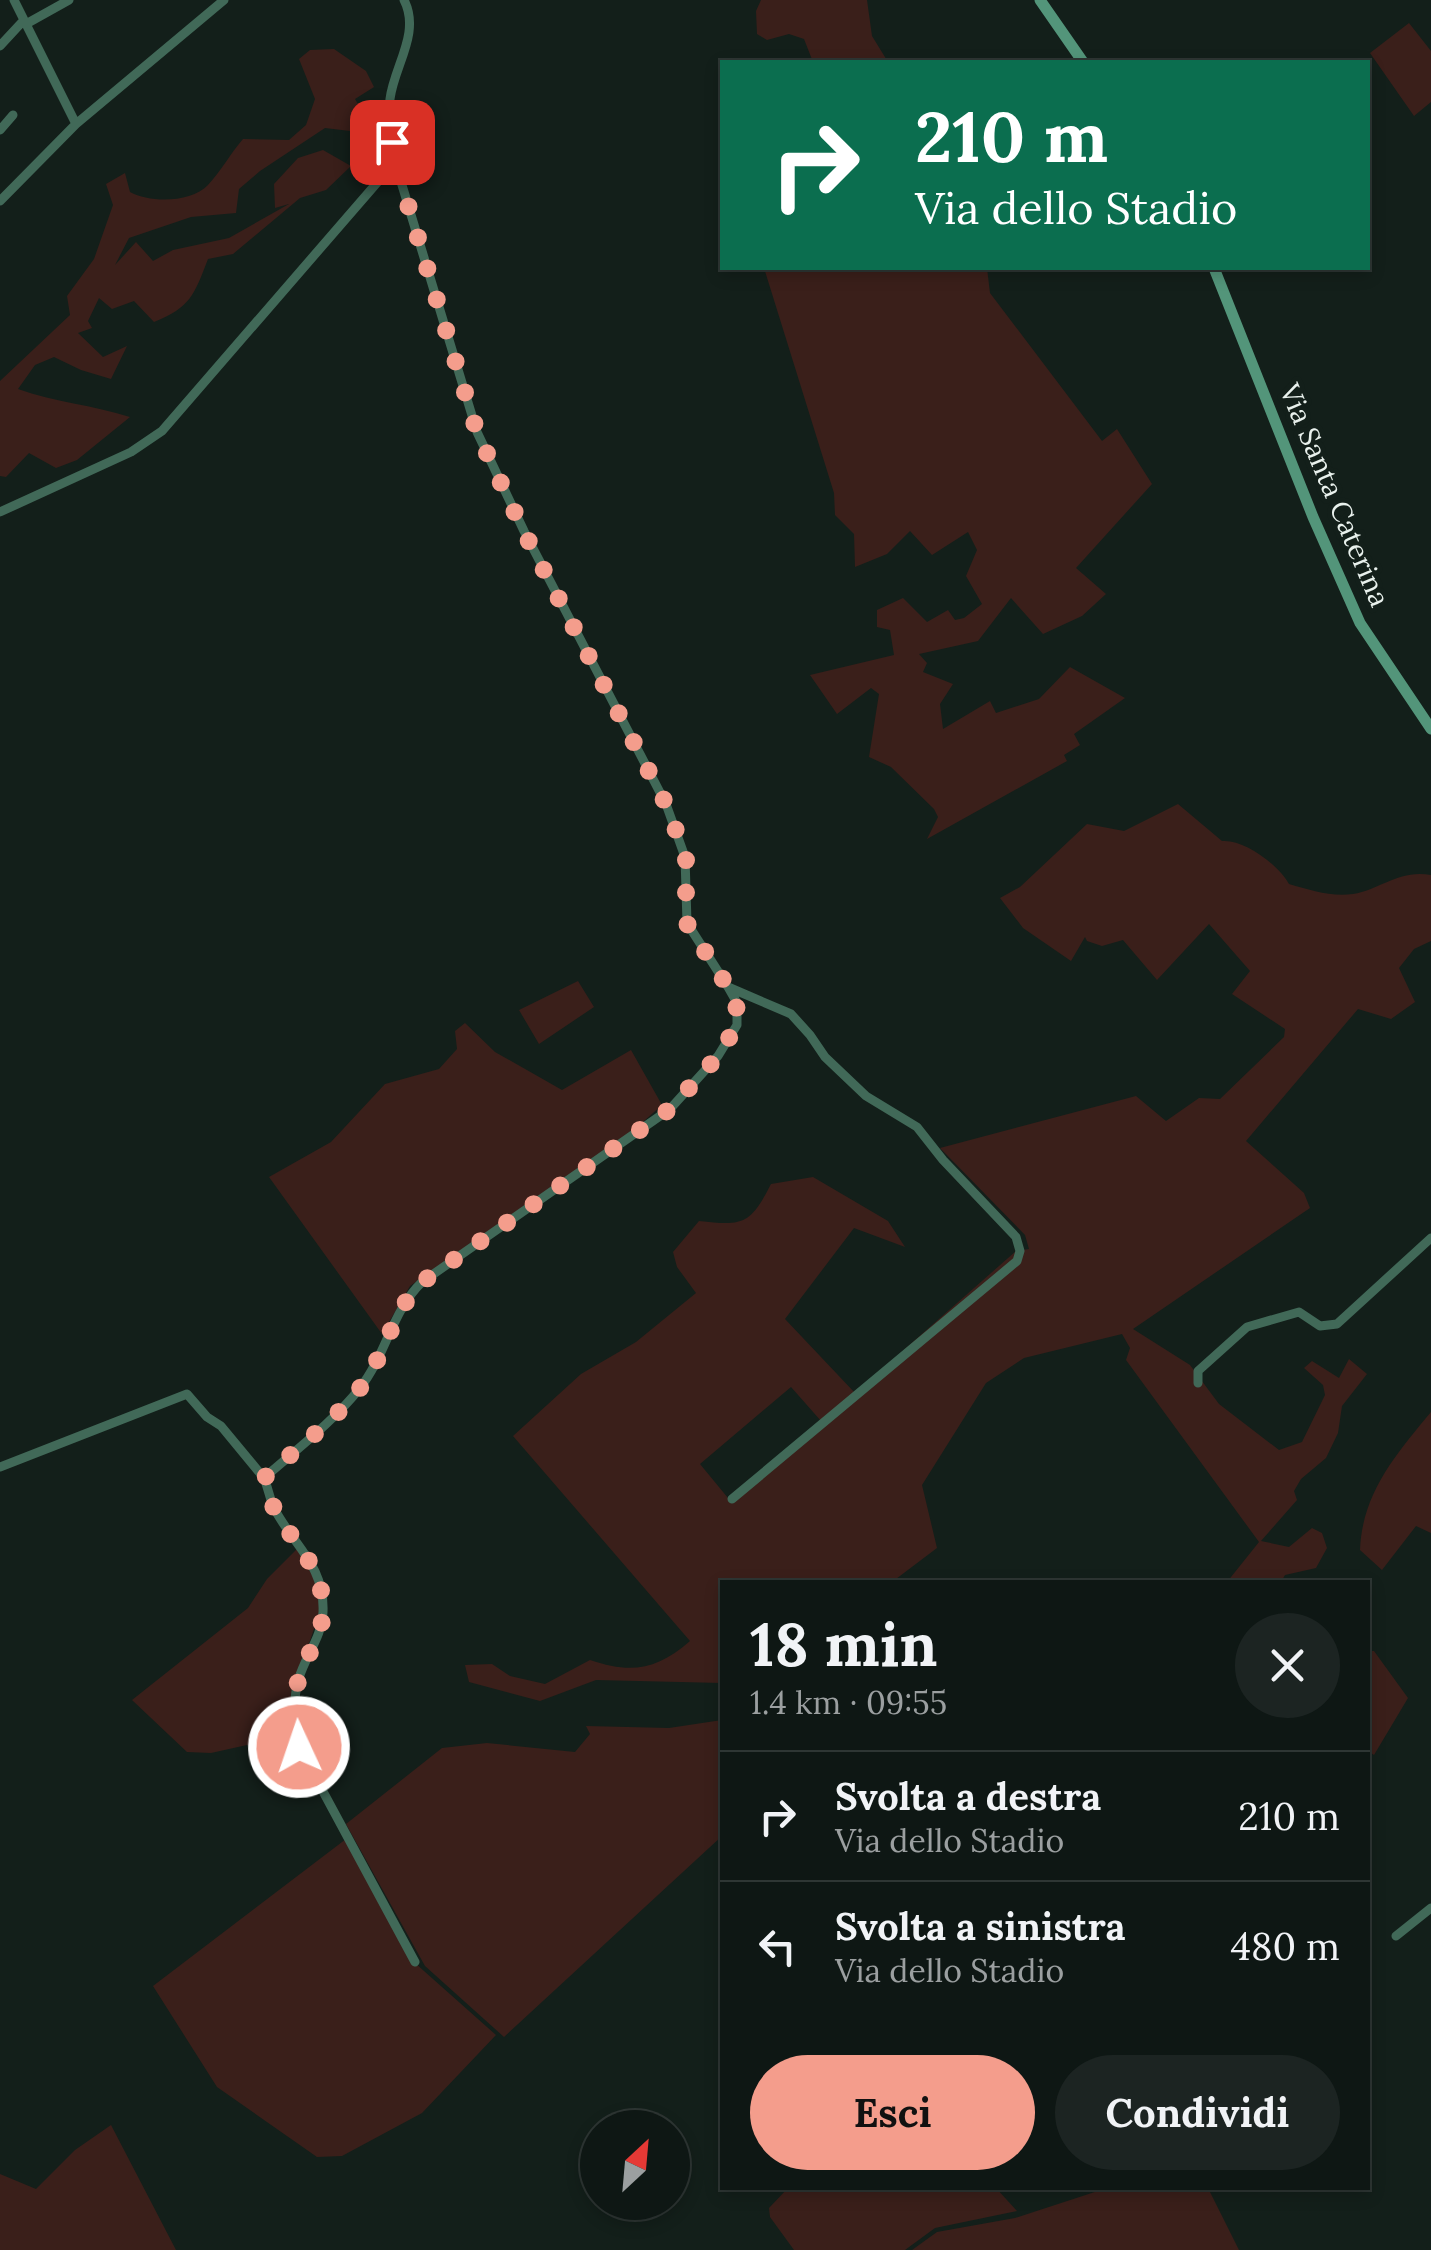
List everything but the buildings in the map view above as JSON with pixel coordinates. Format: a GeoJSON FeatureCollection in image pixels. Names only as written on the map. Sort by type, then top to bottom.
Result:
{"type":"FeatureCollection","features":[{"type":"Feature","properties":{"kind":"street"},"geometry":{"type":"LineString","coordinates":[[14,0],[76,124]]}},
{"type":"Feature","properties":{"kind":"street"},"geometry":{"type":"LineString","coordinates":[[0,46],[25,22],[69,0]]}},
{"type":"Feature","properties":{"kind":"street"},"geometry":{"type":"LineString","coordinates":[[0,200],[76,124],[224,0]]}},
{"type":"Feature","properties":{"kind":"street"},"geometry":{"type":"LineString","coordinates":[[264,1478],[360,1388],[408,1296],[422,1282],[671,1108],[718,1056],[737,1025],[736,1001],[686,922],[686,857],[666,804],[524,532],[477,432],[395,162],[388,122],[389,101],[410,31],[409,9],[404,0]]}},
{"type":"Feature","properties":{"kind":"street"},"geometry":{"type":"LineString","coordinates":[[1040,0],[1082,60]]}},
{"type":"Feature","properties":{"kind":"street"},"geometry":{"type":"LineString","coordinates":[[0,130],[14,115]]}},
{"type":"Feature","properties":{"kind":"street"},"geometry":{"type":"LineString","coordinates":[[0,512],[132,452],[162,431],[395,162]]}},
{"type":"Feature","properties":{"kind":"street","name":"Via Santa Caterina"},"geometry":{"type":"LineString","coordinates":[[1215,270],[1313,517],[1360,623],[1431,730]]}},
{"type":"Feature","properties":{"kind":"street"},"geometry":{"type":"LineString","coordinates":[[728,987],[791,1014],[825,1057],[866,1096],[917,1127],[942,1160],[1004,1222],[1016,1237],[1020,1251],[1018,1261],[732,1500]]}},
{"type":"Feature","properties":{"kind":"street"},"geometry":{"type":"LineString","coordinates":[[1198,1383],[1198,1370],[1247,1327],[1299,1312],[1320,1326],[1337,1324],[1431,1238]]}},
{"type":"Feature","properties":{"kind":"street"},"geometry":{"type":"LineString","coordinates":[[0,1467],[188,1394],[207,1417],[221,1426],[264,1478],[274,1508],[308,1554],[318,1579],[323,1610],[320,1632],[300,1677],[293,1720],[299,1747],[415,1962]]}},
{"type":"Feature","properties":{"kind":"street"},"geometry":{"type":"LineString","coordinates":[[1396,1936],[1431,1908]]}},
{"type":"Feature","properties":{"kind":"shaded area"},"geometry":{"type":"Polygon","coordinates":[[[761,0],[867,0],[872,36],[887,60],[812,60],[804,39],[789,34],[767,40],[757,34],[756,11],[761,0]]]}},
{"type":"Feature","properties":{"kind":"shaded area"},"geometry":{"type":"Polygon","coordinates":[[[1409,23],[1431,51],[1431,102],[1414,116],[1370,53],[1409,23]]]}},
{"type":"Feature","properties":{"kind":"shaded area"},"geometry":{"type":"Polygon","coordinates":[[[334,49],[366,71],[374,87],[355,99],[369,123],[350,131],[325,128],[239,189],[236,213],[191,217],[129,238],[115,265],[136,242],[153,261],[173,250],[229,238],[289,204],[275,208],[274,184],[298,158],[323,150],[351,166],[326,190],[300,198],[233,254],[208,259],[190,298],[176,311],[154,322],[134,301],[112,309],[99,298],[88,321],[92,328],[78,333],[103,357],[127,346],[111,379],[54,357],[35,365],[18,389],[130,417],[77,460],[56,468],[29,453],[6,477],[0,476],[0,381],[70,315],[67,296],[94,259],[113,205],[106,184],[125,173],[130,192],[138,196],[181,198],[208,185],[243,139],[289,140],[306,125],[315,99],[299,59],[310,50],[334,49]]]}},
{"type":"Feature","properties":{"kind":"shaded area"},"geometry":{"type":"Polygon","coordinates":[[[765,270],[987,270],[990,293],[1102,441],[1117,429],[1152,484],[1076,568],[1106,594],[1082,616],[1043,634],[1011,598],[978,641],[919,654],[927,663],[923,672],[953,684],[940,704],[943,729],[990,701],[996,713],[1039,699],[1070,667],[1125,698],[1074,734],[1080,745],[1064,755],[1067,761],[927,839],[938,817],[934,809],[891,767],[869,757],[879,694],[871,688],[837,714],[810,675],[894,655],[890,630],[877,627],[877,610],[903,598],[927,622],[948,610],[955,620],[964,618],[982,604],[966,576],[977,550],[968,532],[932,555],[910,531],[887,554],[855,567],[854,534],[835,515],[834,493],[765,270]]]}},
{"type":"Feature","properties":{"kind":"shaded area"},"geometry":{"type":"Polygon","coordinates":[[[1178,804],[1222,841],[1240,844],[1269,862],[1289,884],[1329,894],[1353,894],[1400,877],[1431,875],[1431,941],[1414,949],[1399,968],[1415,1002],[1391,1019],[1358,1009],[1246,1141],[1304,1193],[1310,1208],[1133,1329],[1190,1365],[1219,1404],[1279,1450],[1302,1442],[1325,1395],[1323,1385],[1304,1368],[1312,1361],[1339,1378],[1349,1359],[1367,1374],[1342,1406],[1338,1433],[1326,1458],[1301,1479],[1294,1491],[1297,1500],[1261,1541],[1289,1547],[1312,1528],[1322,1533],[1327,1548],[1316,1568],[1285,1575],[1282,1580],[1229,1580],[1259,1542],[1126,1360],[1130,1348],[1122,1334],[1024,1358],[986,1383],[922,1485],[937,1548],[895,1580],[720,1580],[720,1683],[596,1680],[540,1701],[469,1682],[465,1665],[492,1664],[510,1676],[545,1684],[590,1660],[618,1667],[643,1667],[666,1658],[690,1641],[513,1436],[581,1374],[636,1342],[696,1293],[677,1267],[673,1252],[699,1221],[744,1220],[757,1208],[771,1184],[813,1177],[888,1221],[905,1247],[854,1228],[785,1319],[855,1393],[1016,1251],[1029,1249],[1025,1235],[940,1148],[1136,1096],[1166,1121],[1199,1098],[1220,1099],[1284,1037],[1285,1029],[1232,994],[1250,971],[1209,924],[1157,980],[1123,940],[1102,946],[1085,937],[1071,961],[1023,928],[1000,898],[1020,887],[1087,824],[1124,831],[1178,804]],[[791,1387],[700,1464],[728,1498],[821,1421],[791,1387]]]}},
{"type":"Feature","properties":{"kind":"shaded area"},"geometry":{"type":"Polygon","coordinates":[[[578,981],[594,1007],[539,1044],[519,1010],[578,981]]]}},
{"type":"Feature","properties":{"kind":"shaded area"},"geometry":{"type":"Polygon","coordinates":[[[465,1023],[495,1052],[562,1090],[631,1050],[662,1105],[626,1137],[410,1286],[382,1334],[269,1177],[331,1142],[385,1084],[439,1069],[457,1049],[455,1031],[465,1023]]]}},
{"type":"Feature","properties":{"kind":"shaded area"},"geometry":{"type":"Polygon","coordinates":[[[1431,1412],[1431,1533],[1416,1526],[1382,1570],[1360,1550],[1367,1510],[1383,1475],[1431,1412]]]}},
{"type":"Feature","properties":{"kind":"shaded area"},"geometry":{"type":"Polygon","coordinates":[[[300,1546],[318,1588],[320,1611],[289,1703],[291,1735],[211,1753],[187,1752],[132,1700],[248,1608],[267,1579],[300,1546]]]}},
{"type":"Feature","properties":{"kind":"shaded area"},"geometry":{"type":"Polygon","coordinates":[[[1370,1651],[1374,1651],[1408,1698],[1374,1755],[1370,1752],[1370,1651]]]}},
{"type":"Feature","properties":{"kind":"shaded area"},"geometry":{"type":"Polygon","coordinates":[[[720,1720],[720,1838],[504,2037],[425,1966],[346,1824],[442,1748],[487,1743],[575,1752],[590,1734],[586,1726],[669,1728],[720,1720]]]}},
{"type":"Feature","properties":{"kind":"shaded area"},"geometry":{"type":"Polygon","coordinates":[[[346,1839],[415,1963],[496,2035],[422,2113],[342,2156],[317,2157],[217,2087],[153,1986],[346,1839]]]}},
{"type":"Feature","properties":{"kind":"shaded area"},"geometry":{"type":"Polygon","coordinates":[[[111,2125],[176,2250],[0,2250],[0,2174],[36,2189],[75,2150],[111,2125]]]}},
{"type":"Feature","properties":{"kind":"shaded area"},"geometry":{"type":"Polygon","coordinates":[[[786,2190],[998,2190],[1017,2211],[935,2228],[905,2250],[794,2250],[770,2217],[769,2208],[786,2190]]]}},
{"type":"Feature","properties":{"kind":"shaded area"},"geometry":{"type":"Polygon","coordinates":[[[1101,2190],[1209,2190],[1239,2250],[912,2250],[937,2232],[1015,2218],[1101,2190]]]}},
{"type":"Feature","properties":{"kind":"route"},"geometry":{"type":"LineString","coordinates":[[299,1747],[293,1720],[300,1677],[320,1632],[323,1610],[318,1579],[308,1554],[274,1508],[264,1478],[360,1388],[408,1296],[422,1282],[670,1109],[718,1056],[737,1025],[736,1001],[686,922],[686,857],[666,804],[524,532],[477,432],[392,142]]}}]}
